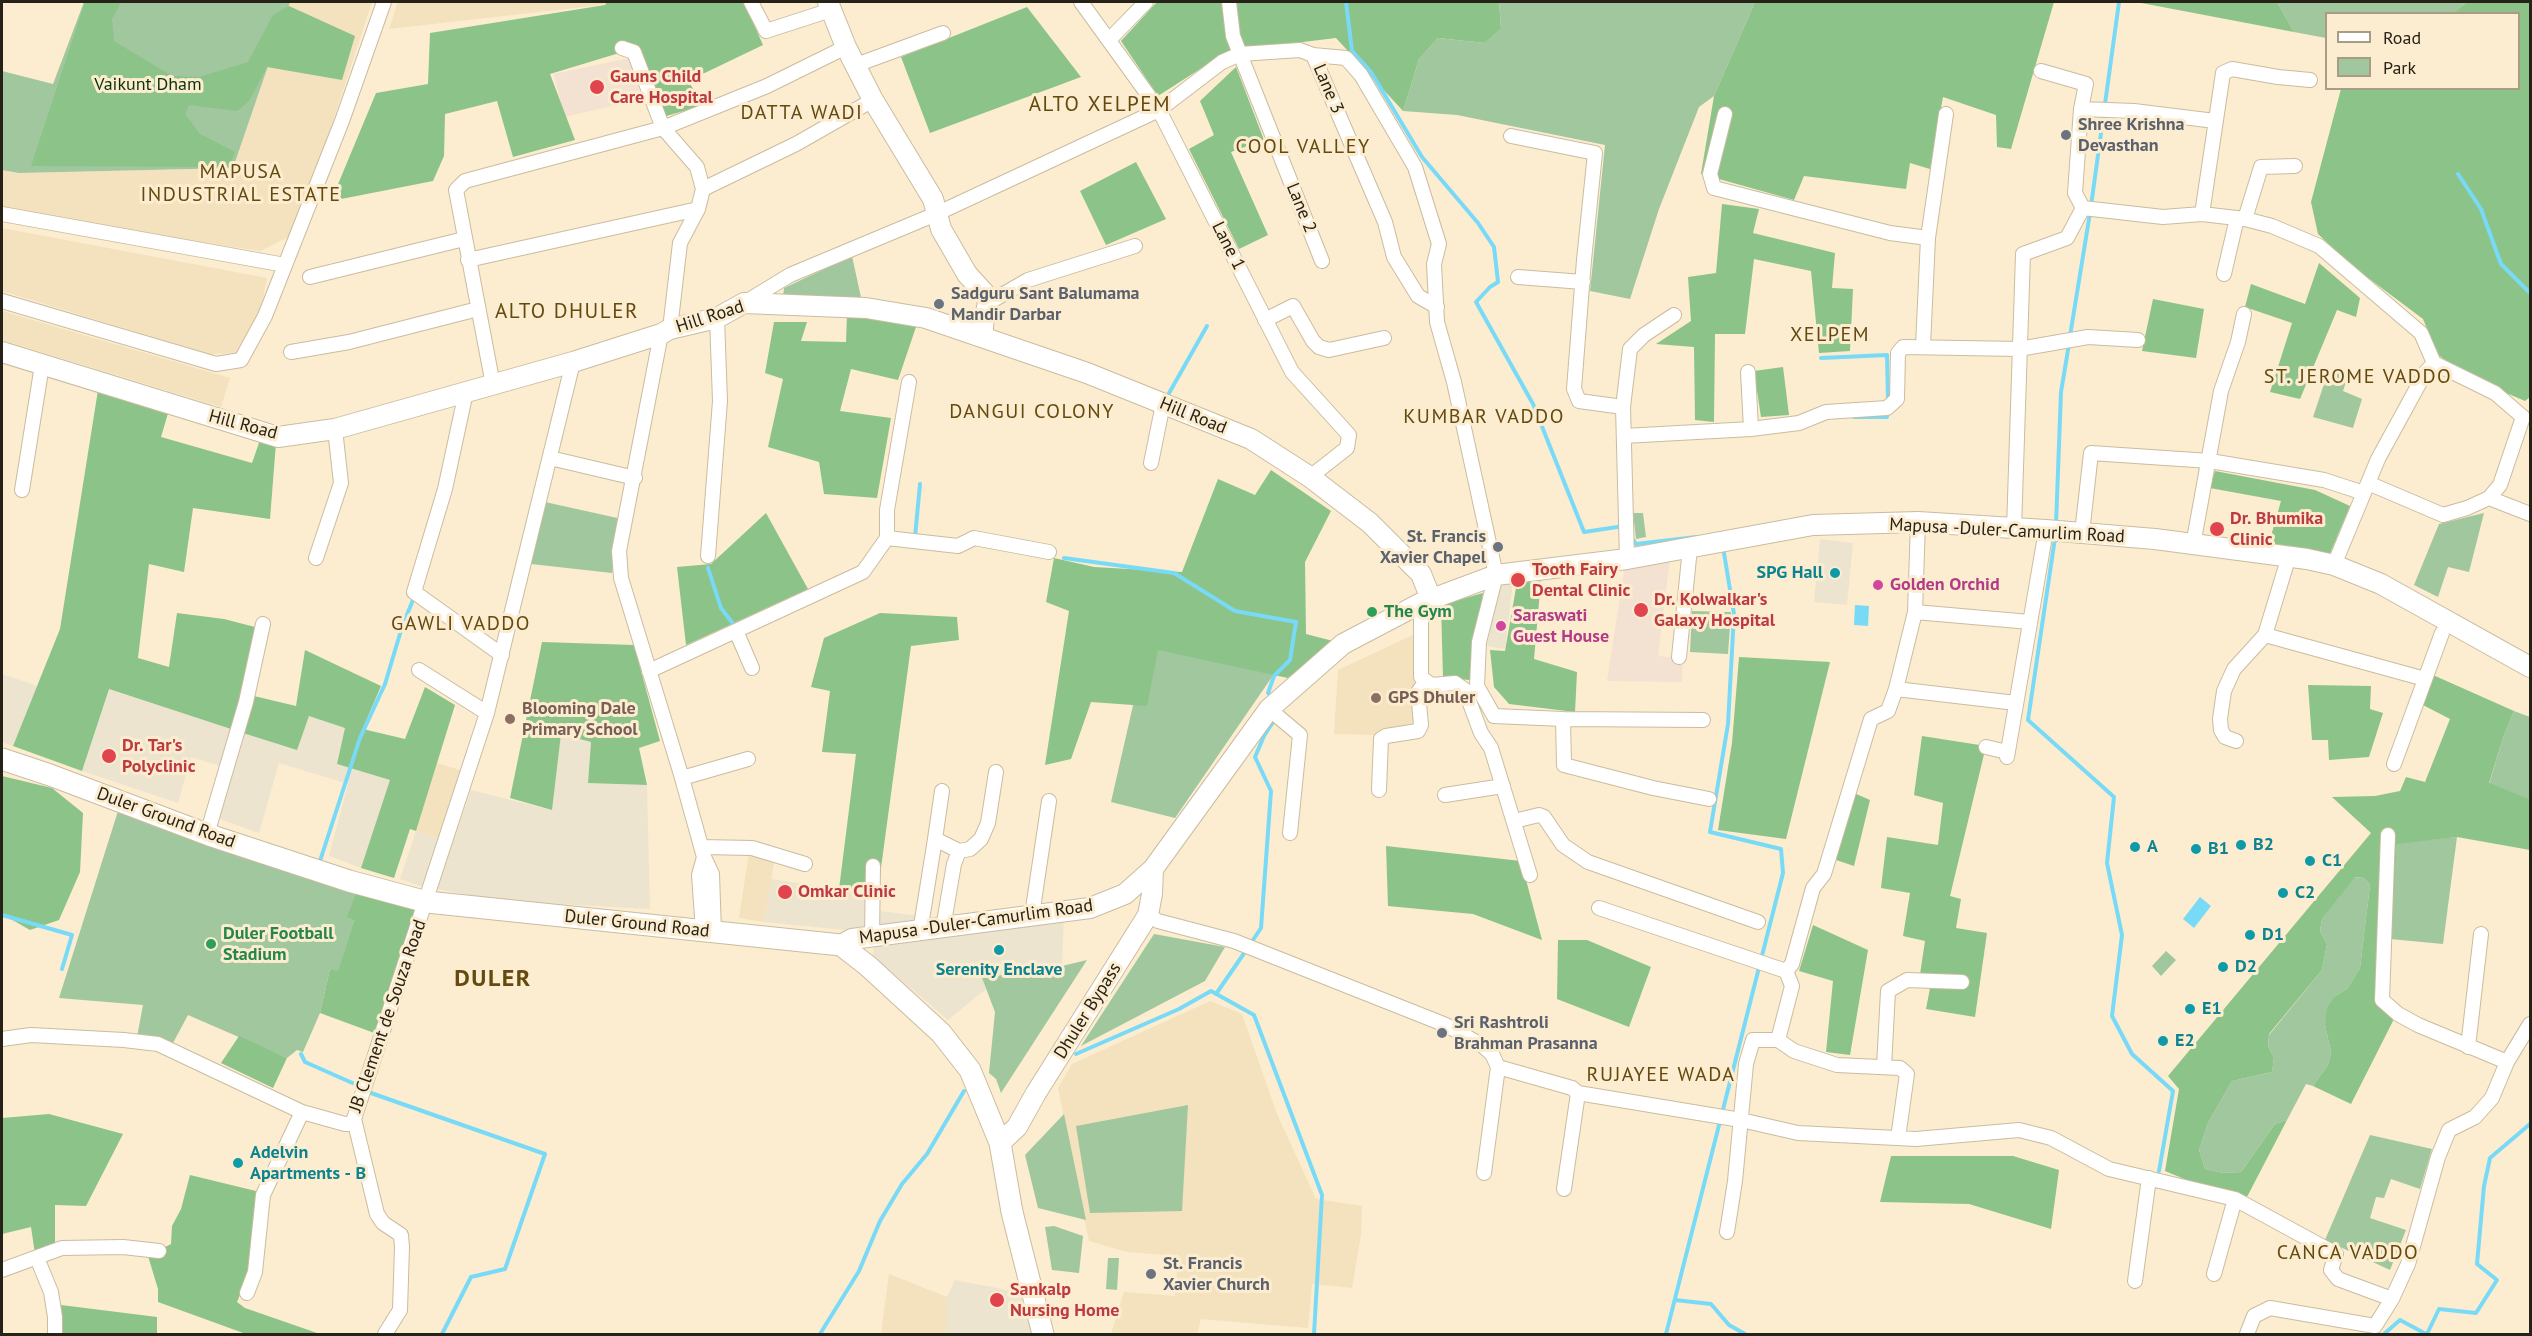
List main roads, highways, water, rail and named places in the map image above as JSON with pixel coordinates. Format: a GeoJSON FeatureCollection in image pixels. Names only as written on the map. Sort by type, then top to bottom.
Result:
{"type":"FeatureCollection","features":[{"type":"Feature","properties":{"kind":"main road","name":"Duler Ground Road"},"geometry":{"type":"LineString","coordinates":[[2,759],[209,835],[348,881],[427,902],[841,945],[868,966],[949,1042],[970,1070],[1000,1143],[1012,1212],[1043,1335]]}},
{"type":"Feature","properties":{"kind":"water"},"geometry":{"type":"Polygon","coordinates":[[[1855,605],[1869,606],[1868,626],[1854,625],[1855,605]]]}},
{"type":"Feature","properties":{"kind":"water"},"geometry":{"type":"Polygon","coordinates":[[[2200,897],[2211,906],[2194,928],[2183,919],[2200,897]]]}},
{"type":"Feature","properties":{"kind":"waterway"},"geometry":{"type":"LineString","coordinates":[[1346,2],[1352,51],[1371,72],[1422,157],[1478,223],[1494,247],[1498,282],[1476,302],[1533,404],[1584,532],[1624,526]]}},
{"type":"Feature","properties":{"kind":"waterway"},"geometry":{"type":"LineString","coordinates":[[2091,206],[2119,2]]}},
{"type":"Feature","properties":{"kind":"waterway"},"geometry":{"type":"LineString","coordinates":[[2458,174],[2481,209],[2501,264],[2530,293]]}},
{"type":"Feature","properties":{"kind":"waterway"},"geometry":{"type":"LineString","coordinates":[[2070,336],[2090,213]]}},
{"type":"Feature","properties":{"kind":"waterway"},"geometry":{"type":"LineString","coordinates":[[1168,399],[1168,395],[1207,326]]}},
{"type":"Feature","properties":{"kind":"waterway"},"geometry":{"type":"LineString","coordinates":[[2056,524],[2061,392],[2069,344]]}},
{"type":"Feature","properties":{"kind":"waterway"},"geometry":{"type":"LineString","coordinates":[[1821,358],[1887,355],[1888,401]]}},
{"type":"Feature","properties":{"kind":"waterway"},"geometry":{"type":"LineString","coordinates":[[1854,417],[1887,417],[1887,412]]}},
{"type":"Feature","properties":{"kind":"waterway"},"geometry":{"type":"LineString","coordinates":[[915,537],[920,484]]}},
{"type":"Feature","properties":{"kind":"waterway"},"geometry":{"type":"LineString","coordinates":[[1632,538],[1636,544],[1696,537]]}},
{"type":"Feature","properties":{"kind":"waterway"},"geometry":{"type":"LineString","coordinates":[[2055,538],[2028,720],[2114,797],[2107,863],[2122,935],[2112,1016],[2132,1054],[2173,1091],[2159,1171]]}},
{"type":"Feature","properties":{"kind":"waterway"},"geometry":{"type":"LineString","coordinates":[[1666,1334],[1783,873],[1781,849],[1710,832],[1728,724],[1734,614],[1723,547]]}},
{"type":"Feature","properties":{"kind":"waterway"},"geometry":{"type":"LineString","coordinates":[[1064,558],[1174,573],[1235,611],[1296,622],[1290,660],[1274,676],[1268,693],[1272,696]]}},
{"type":"Feature","properties":{"kind":"waterway"},"geometry":{"type":"LineString","coordinates":[[708,568],[721,608],[734,625],[737,624]]}},
{"type":"Feature","properties":{"kind":"waterway"},"geometry":{"type":"LineString","coordinates":[[319,864],[360,738],[385,684],[402,627],[415,595]]}},
{"type":"Feature","properties":{"kind":"waterway"},"geometry":{"type":"LineString","coordinates":[[1251,943],[1261,928],[1271,791],[1255,757],[1264,736],[1275,719]]}},
{"type":"Feature","properties":{"kind":"waterway"},"geometry":{"type":"LineString","coordinates":[[2,915],[72,935],[62,969]]}},
{"type":"Feature","properties":{"kind":"waterway"},"geometry":{"type":"LineString","coordinates":[[1216,994],[1247,949]]}},
{"type":"Feature","properties":{"kind":"waterway"},"geometry":{"type":"LineString","coordinates":[[1076,1054],[1179,1009],[1211,991],[1254,1015],[1322,1195],[1314,1334]]}},
{"type":"Feature","properties":{"kind":"waterway"},"geometry":{"type":"LineString","coordinates":[[301,1054],[305,1062],[357,1085]]}},
{"type":"Feature","properties":{"kind":"waterway"},"geometry":{"type":"LineString","coordinates":[[820,1334],[859,1271],[880,1221],[902,1184],[927,1154],[964,1091]]}},
{"type":"Feature","properties":{"kind":"waterway"},"geometry":{"type":"LineString","coordinates":[[371,1093],[545,1154],[505,1269],[471,1277],[442,1334]]}},
{"type":"Feature","properties":{"kind":"waterway"},"geometry":{"type":"LineString","coordinates":[[2427,1334],[2439,1309],[2476,1313],[2497,1280],[2477,1264],[2484,1186],[2490,1158],[2530,1124]]}},
{"type":"Feature","properties":{"kind":"waterway"},"geometry":{"type":"LineString","coordinates":[[1675,1300],[1711,1304],[1729,1325],[1745,1334]]}},
{"type":"Feature","properties":{"kind":"waterway"},"geometry":{"type":"LineString","coordinates":[[2384,1334],[2400,1320],[2426,1334]]}},
{"type":"Feature","properties":{"kind":"place","name":"Gauns Child Care Hospital"},"geometry":{"type":"Point","coordinates":[597,87]}},
{"type":"Feature","properties":{"kind":"place","name":"Shree Krishna Devasthan"},"geometry":{"type":"Point","coordinates":[2066,135]}},
{"type":"Feature","properties":{"kind":"place","name":"Sadguru Sant Balumama Mandir Darbar"},"geometry":{"type":"Point","coordinates":[939,304]}},
{"type":"Feature","properties":{"kind":"place","name":"Dr. Bhumika Clinic"},"geometry":{"type":"Point","coordinates":[2217,529]}},
{"type":"Feature","properties":{"kind":"place","name":"St. Francis Xavier Chapel"},"geometry":{"type":"Point","coordinates":[1498,547]}},
{"type":"Feature","properties":{"kind":"place","name":"SPG Hall"},"geometry":{"type":"Point","coordinates":[1835,573]}},
{"type":"Feature","properties":{"kind":"place","name":"Tooth Fairy Dental Clinic"},"geometry":{"type":"Point","coordinates":[1518,580]}},
{"type":"Feature","properties":{"kind":"place","name":"Golden Orchid"},"geometry":{"type":"Point","coordinates":[1878,585]}},
{"type":"Feature","properties":{"kind":"place","name":"Dr. Kolwalkar's Galaxy Hospital"},"geometry":{"type":"Point","coordinates":[1641,610]}},
{"type":"Feature","properties":{"kind":"place","name":"The Gym"},"geometry":{"type":"Point","coordinates":[1372,612]}},
{"type":"Feature","properties":{"kind":"place","name":"Saraswati Guest House"},"geometry":{"type":"Point","coordinates":[1501,626]}},
{"type":"Feature","properties":{"kind":"place","name":"GPS Dhuler"},"geometry":{"type":"Point","coordinates":[1376,698]}},
{"type":"Feature","properties":{"kind":"place","name":"Blooming Dale Primary School"},"geometry":{"type":"Point","coordinates":[510,719]}},
{"type":"Feature","properties":{"kind":"place","name":"Dr. Tar's Polyclinic"},"geometry":{"type":"Point","coordinates":[109,756]}},
{"type":"Feature","properties":{"kind":"place","name":"B2"},"geometry":{"type":"Point","coordinates":[2241,845]}},
{"type":"Feature","properties":{"kind":"place","name":"A"},"geometry":{"type":"Point","coordinates":[2135,847]}},
{"type":"Feature","properties":{"kind":"place","name":"B1"},"geometry":{"type":"Point","coordinates":[2196,849]}},
{"type":"Feature","properties":{"kind":"place","name":"C1"},"geometry":{"type":"Point","coordinates":[2310,861]}},
{"type":"Feature","properties":{"kind":"place","name":"Omkar Clinic"},"geometry":{"type":"Point","coordinates":[785,892]}},
{"type":"Feature","properties":{"kind":"place","name":"C2"},"geometry":{"type":"Point","coordinates":[2283,893]}},
{"type":"Feature","properties":{"kind":"place","name":"D1"},"geometry":{"type":"Point","coordinates":[2250,935]}},
{"type":"Feature","properties":{"kind":"place","name":"Duler Football Stadium"},"geometry":{"type":"Point","coordinates":[211,944]}},
{"type":"Feature","properties":{"kind":"place","name":"Serenity Enclave"},"geometry":{"type":"Point","coordinates":[999,950]}},
{"type":"Feature","properties":{"kind":"place","name":"D2"},"geometry":{"type":"Point","coordinates":[2223,967]}},
{"type":"Feature","properties":{"kind":"place","name":"E1"},"geometry":{"type":"Point","coordinates":[2190,1009]}},
{"type":"Feature","properties":{"kind":"place","name":"Sri Rashtroli Brahman Prasanna"},"geometry":{"type":"Point","coordinates":[1442,1033]}},
{"type":"Feature","properties":{"kind":"place","name":"E2"},"geometry":{"type":"Point","coordinates":[2163,1041]}},
{"type":"Feature","properties":{"kind":"place","name":"Adelvin Apartments - B"},"geometry":{"type":"Point","coordinates":[238,1163]}},
{"type":"Feature","properties":{"kind":"place","name":"St. Francis Xavier Church"},"geometry":{"type":"Point","coordinates":[1151,1274]}},
{"type":"Feature","properties":{"kind":"place","name":"Sankalp Nursing Home"},"geometry":{"type":"Point","coordinates":[997,1300]}},
{"type":"Feature","properties":{"kind":"district","name":"ALTO XELPEM"},"geometry":{"type":"Point","coordinates":[1100,105]}},
{"type":"Feature","properties":{"kind":"district","name":"DATTA WADI"},"geometry":{"type":"Point","coordinates":[802,113]}},
{"type":"Feature","properties":{"kind":"district","name":"COOL VALLEY"},"geometry":{"type":"Point","coordinates":[1303,147]}},
{"type":"Feature","properties":{"kind":"district","name":"MAPUSA INDUSTRIAL ESTATE"},"geometry":{"type":"Point","coordinates":[241,184]}},
{"type":"Feature","properties":{"kind":"district","name":"ALTO DHULER"},"geometry":{"type":"Point","coordinates":[567,312]}},
{"type":"Feature","properties":{"kind":"district","name":"XELPEM"},"geometry":{"type":"Point","coordinates":[1830,335]}},
{"type":"Feature","properties":{"kind":"district","name":"ST. JEROME VADDO"},"geometry":{"type":"Point","coordinates":[2358,377]}},
{"type":"Feature","properties":{"kind":"district","name":"DANGUI COLONY"},"geometry":{"type":"Point","coordinates":[1032,412]}},
{"type":"Feature","properties":{"kind":"district","name":"KUMBAR VADDO"},"geometry":{"type":"Point","coordinates":[1484,417]}},
{"type":"Feature","properties":{"kind":"district","name":"GAWLI VADDO"},"geometry":{"type":"Point","coordinates":[461,624]}},
{"type":"Feature","properties":{"kind":"district","name":"DULER"},"geometry":{"type":"Point","coordinates":[493,979]}},
{"type":"Feature","properties":{"kind":"district","name":"RUJAYEE WADA"},"geometry":{"type":"Point","coordinates":[1661,1075]}},
{"type":"Feature","properties":{"kind":"district","name":"CANCA VADDO"},"geometry":{"type":"Point","coordinates":[2348,1253]}},
{"type":"Feature","properties":{"kind":"park label","name":"Vaikunt Dham"},"geometry":{"type":"Point","coordinates":[148,85]}}]}
